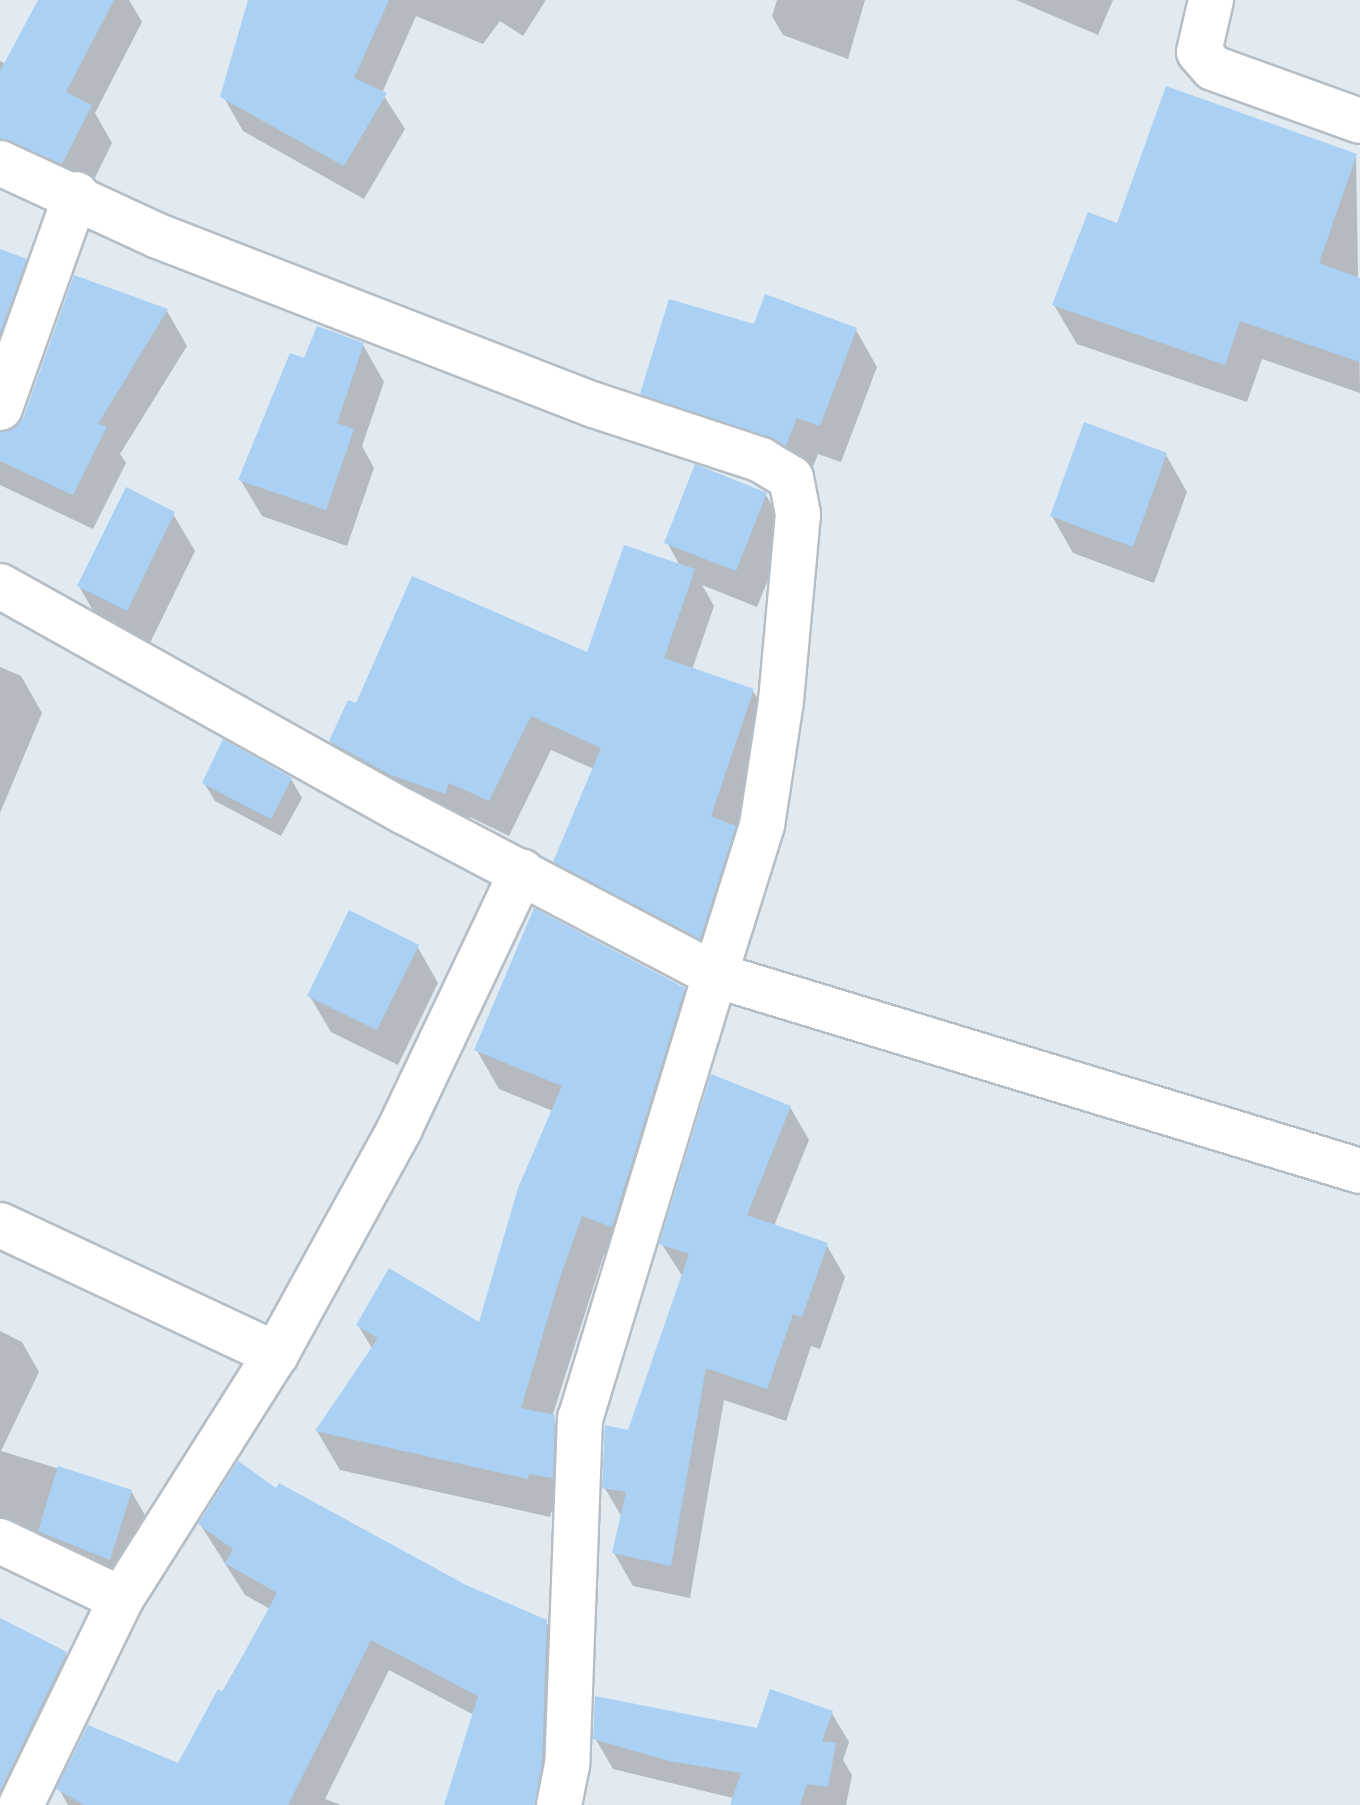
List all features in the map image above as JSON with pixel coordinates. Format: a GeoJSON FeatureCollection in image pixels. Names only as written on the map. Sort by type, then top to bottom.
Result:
{"type":"FeatureCollection","features":[{"type":"Feature","properties":{"kind":"street"},"geometry":{"type":"LineString","coordinates":[[1211,0],[1199,52],[1213,68],[1360,121]]}},
{"type":"Feature","properties":{"kind":"street"},"geometry":{"type":"LineString","coordinates":[[0,163],[76,194],[158,236],[594,405],[761,460],[791,478],[798,514],[762,825],[580,1418],[567,1765],[559,1805]]}},
{"type":"Feature","properties":{"kind":"street"},"geometry":{"type":"LineString","coordinates":[[0,408],[76,194]]}},
{"type":"Feature","properties":{"kind":"street"},"geometry":{"type":"LineString","coordinates":[[0,586],[715,975],[1360,1171]]}},
{"type":"Feature","properties":{"kind":"street"},"geometry":{"type":"LineString","coordinates":[[21,1805],[121,1599],[276,1354],[400,1128],[522,871]]}},
{"type":"Feature","properties":{"kind":"street"},"geometry":{"type":"LineString","coordinates":[[0,1225],[276,1354]]}},
{"type":"Feature","properties":{"kind":"street"},"geometry":{"type":"LineString","coordinates":[[0,1541],[121,1599]]}},
{"type":"Feature","properties":{"kind":"building"},"geometry":{"type":"Polygon","coordinates":[[[38,0],[114,0],[66,92],[92,105],[62,164],[0,138],[0,71],[38,0]]]}},
{"type":"Feature","properties":{"kind":"building"},"geometry":{"type":"Polygon","coordinates":[[[248,0],[389,0],[354,78],[387,93],[344,166],[220,97],[248,0]]]}},
{"type":"Feature","properties":{"kind":"building"},"geometry":{"type":"Polygon","coordinates":[[[1166,86],[1357,154],[1319,263],[1360,278],[1360,362],[1240,321],[1225,365],[1052,305],[1088,212],[1117,223],[1166,86]]]}},
{"type":"Feature","properties":{"kind":"building"},"geometry":{"type":"Polygon","coordinates":[[[0,249],[27,259],[0,333],[0,249]]]}},
{"type":"Feature","properties":{"kind":"building"},"geometry":{"type":"Polygon","coordinates":[[[74,275],[168,309],[98,424],[107,426],[73,495],[0,461],[0,432],[16,427],[24,416],[74,275]]]}},
{"type":"Feature","properties":{"kind":"building"},"geometry":{"type":"Polygon","coordinates":[[[765,294],[857,328],[820,426],[797,418],[786,446],[640,394],[669,299],[754,324],[765,294]]]}},
{"type":"Feature","properties":{"kind":"building"},"geometry":{"type":"Polygon","coordinates":[[[317,326],[364,343],[337,423],[354,429],[326,510],[238,480],[290,353],[304,358],[317,326]]]}},
{"type":"Feature","properties":{"kind":"building"},"geometry":{"type":"Polygon","coordinates":[[[1084,422],[1167,453],[1133,547],[1050,516],[1084,422]]]}},
{"type":"Feature","properties":{"kind":"building"},"geometry":{"type":"Polygon","coordinates":[[[695,464],[767,493],[736,571],[664,543],[695,464]]]}},
{"type":"Feature","properties":{"kind":"building"},"geometry":{"type":"Polygon","coordinates":[[[126,487],[175,512],[127,611],[77,586],[126,487]]]}},
{"type":"Feature","properties":{"kind":"building"},"geometry":{"type":"Polygon","coordinates":[[[624,545],[695,569],[664,658],[754,689],[711,816],[736,826],[700,939],[553,862],[601,748],[531,716],[489,801],[449,783],[445,794],[391,775],[329,741],[348,700],[356,703],[412,576],[587,652],[624,545]]]}},
{"type":"Feature","properties":{"kind":"building"},"geometry":{"type":"Polygon","coordinates":[[[223,739],[292,778],[271,819],[202,783],[223,739]]]}},
{"type":"Feature","properties":{"kind":"building"},"geometry":{"type":"Polygon","coordinates":[[[534,908],[685,988],[612,1227],[582,1216],[560,1277],[521,1408],[555,1415],[553,1478],[529,1474],[528,1479],[315,1431],[378,1338],[356,1325],[389,1268],[479,1322],[518,1188],[562,1086],[474,1050],[534,908]]]}},
{"type":"Feature","properties":{"kind":"building"},"geometry":{"type":"Polygon","coordinates":[[[349,910],[419,945],[377,1030],[307,996],[349,910]]]}},
{"type":"Feature","properties":{"kind":"building"},"geometry":{"type":"Polygon","coordinates":[[[711,1074],[791,1106],[747,1215],[828,1243],[802,1317],[793,1314],[767,1389],[706,1368],[671,1566],[612,1553],[626,1492],[602,1488],[605,1425],[628,1430],[689,1254],[659,1244],[711,1074]]]}},
{"type":"Feature","properties":{"kind":"building"},"geometry":{"type":"Polygon","coordinates":[[[238,1461],[276,1488],[279,1483],[466,1585],[547,1620],[542,1762],[535,1805],[444,1805],[478,1696],[371,1640],[288,1805],[84,1805],[56,1789],[88,1725],[178,1763],[218,1689],[223,1692],[277,1593],[225,1563],[233,1549],[198,1524],[238,1461]]]}},
{"type":"Feature","properties":{"kind":"building"},"geometry":{"type":"Polygon","coordinates":[[[58,1466],[132,1490],[110,1560],[38,1531],[58,1466]]]}},
{"type":"Feature","properties":{"kind":"building"},"geometry":{"type":"Polygon","coordinates":[[[0,1618],[67,1652],[0,1791],[0,1618]]]}},
{"type":"Feature","properties":{"kind":"building"},"geometry":{"type":"Polygon","coordinates":[[[770,1689],[833,1711],[822,1741],[836,1743],[828,1787],[807,1784],[800,1805],[730,1805],[741,1773],[669,1761],[593,1739],[595,1696],[757,1728],[770,1689]]]}}]}
